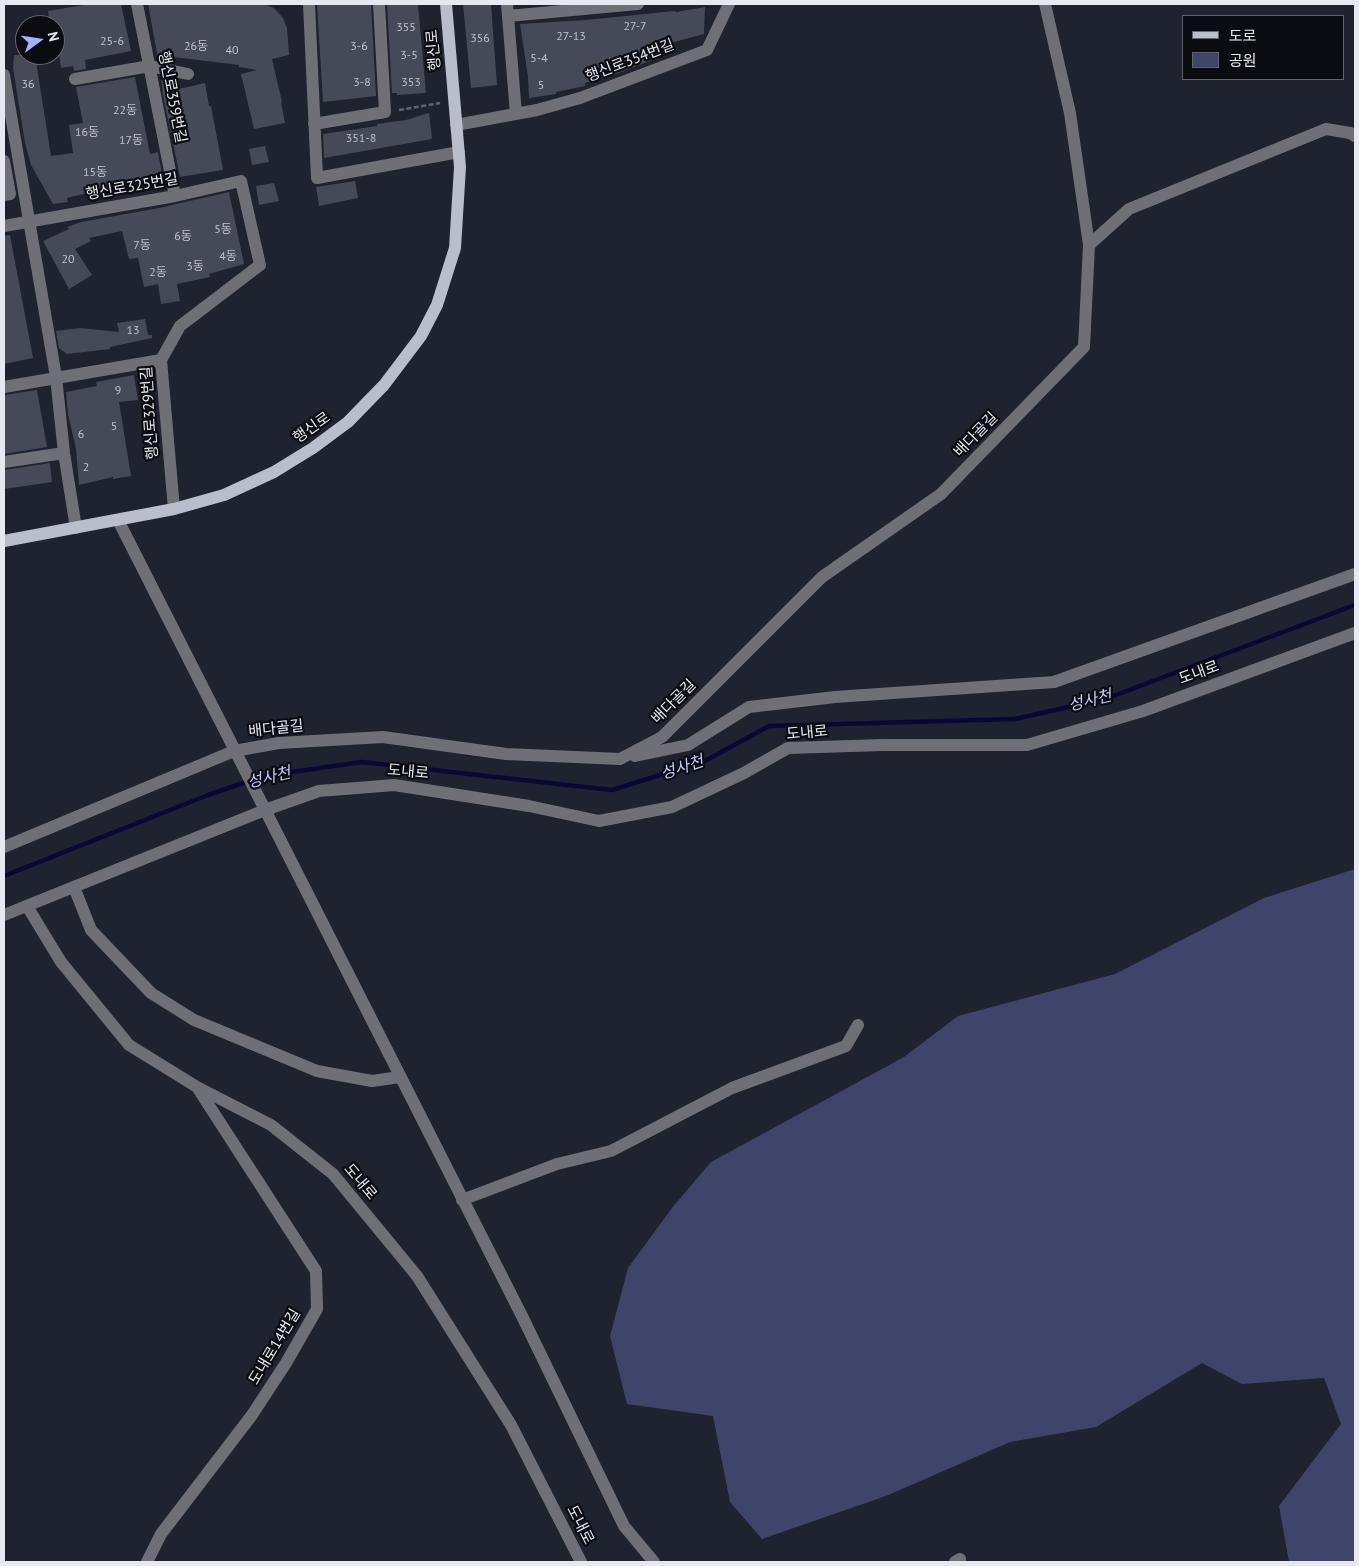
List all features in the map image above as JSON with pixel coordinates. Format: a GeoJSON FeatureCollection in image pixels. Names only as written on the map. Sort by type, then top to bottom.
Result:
{"type":"FeatureCollection","features":[{"type":"Feature","properties":{"kind":"main road","name":"행신로"},"geometry":{"type":"LineString","coordinates":[[4,541],[174,509],[224,495],[274,472],[312,448],[348,422],[384,385],[421,336],[437,305],[455,248],[460,167],[446,4]]}},
{"type":"Feature","properties":{"kind":"street","name":"행신로359번길"},"geometry":{"type":"LineString","coordinates":[[137,4],[175,196]]}},
{"type":"Feature","properties":{"kind":"street"},"geometry":{"type":"LineString","coordinates":[[309,4],[317,178],[459,152]]}},
{"type":"Feature","properties":{"kind":"street"},"geometry":{"type":"LineString","coordinates":[[314,124],[385,112],[379,4]]}},
{"type":"Feature","properties":{"kind":"street"},"geometry":{"type":"LineString","coordinates":[[516,114],[508,10],[638,4]]}},
{"type":"Feature","properties":{"kind":"street","name":"행신로354번길"},"geometry":{"type":"LineString","coordinates":[[456,125],[537,110],[580,98],[707,50],[729,4]]}},
{"type":"Feature","properties":{"kind":"street","name":"배다골길"},"geometry":{"type":"LineString","coordinates":[[620,759],[662,737],[822,577],[941,494],[1084,348],[1089,245],[1070,113],[1045,4]]}},
{"type":"Feature","properties":{"kind":"street"},"geometry":{"type":"LineString","coordinates":[[75,79],[150,66],[188,74]]}},
{"type":"Feature","properties":{"kind":"street"},"geometry":{"type":"LineString","coordinates":[[4,75],[56,378],[64,453],[76,528]]}},
{"type":"Feature","properties":{"kind":"street"},"geometry":{"type":"LineString","coordinates":[[1089,245],[1129,209],[1200,179],[1326,129],[1350,133],[1355,136]]}},
{"type":"Feature","properties":{"kind":"street"},"geometry":{"type":"LineString","coordinates":[[4,161],[10,194],[4,195]]}},
{"type":"Feature","properties":{"kind":"street","name":"행신로325번길"},"geometry":{"type":"LineString","coordinates":[[4,226],[175,196],[241,181]]}},
{"type":"Feature","properties":{"kind":"street","name":"행신로329번길"},"geometry":{"type":"LineString","coordinates":[[174,509],[161,360],[180,326],[260,265],[241,181]]}},
{"type":"Feature","properties":{"kind":"street"},"geometry":{"type":"LineString","coordinates":[[4,387],[161,360]]}},
{"type":"Feature","properties":{"kind":"street"},"geometry":{"type":"LineString","coordinates":[[4,462],[64,453]]}},
{"type":"Feature","properties":{"kind":"street"},"geometry":{"type":"LineString","coordinates":[[118,520],[522,1316],[624,1526],[654,1562]]}},
{"type":"Feature","properties":{"kind":"street","name":"배다골길"},"geometry":{"type":"LineString","coordinates":[[4,847],[237,756],[279,743],[383,737],[506,754],[620,759],[688,745],[749,707],[836,697],[1054,682],[1355,574]]}},
{"type":"Feature","properties":{"kind":"street","name":"도내로"},"geometry":{"type":"LineString","coordinates":[[4,915],[262,806],[319,791],[394,785],[529,806],[599,821],[672,807],[744,773],[788,748],[883,745],[1026,745],[1143,711],[1355,633]]}},
{"type":"Feature","properties":{"kind":"street"},"geometry":{"type":"LineString","coordinates":[[74,887],[91,930],[151,993],[194,1020],[317,1071],[372,1081],[400,1077]]}},
{"type":"Feature","properties":{"kind":"street","name":"도내로"},"geometry":{"type":"LineString","coordinates":[[27,906],[61,962],[129,1045],[197,1087],[271,1125],[333,1174],[417,1276],[511,1425],[581,1562]]}},
{"type":"Feature","properties":{"kind":"street"},"geometry":{"type":"LineString","coordinates":[[462,1200],[557,1164],[611,1151],[732,1088],[846,1046],[858,1025]]}},
{"type":"Feature","properties":{"kind":"street","name":"도내로14번길"},"geometry":{"type":"LineString","coordinates":[[147,1562],[161,1534],[252,1416],[286,1363],[317,1309],[316,1271],[197,1087]]}},
{"type":"Feature","properties":{"kind":"path"},"geometry":{"type":"LineString","coordinates":[[385,112],[442,102]]}},
{"type":"Feature","properties":{"kind":"green space"},"geometry":{"type":"Polygon","coordinates":[[[1355,869],[1355,1562],[1289,1562],[1279,1506],[1341,1424],[1324,1378],[1242,1384],[1202,1363],[1096,1427],[1010,1442],[886,1496],[762,1539],[730,1502],[713,1416],[627,1404],[610,1336],[628,1268],[672,1208],[711,1162],[904,1057],[958,1016],[1115,974],[1264,898],[1355,869]]]}},
{"type":"Feature","properties":{"kind":"building"},"geometry":{"type":"Polygon","coordinates":[[[90,4],[121,4],[131,51],[85,60],[86,69],[74,71],[73,66],[61,68],[61,65],[65,65],[65,15],[49,15],[48,11],[90,4]]]}},
{"type":"Feature","properties":{"kind":"building"},"geometry":{"type":"Polygon","coordinates":[[[148,4],[264,4],[274,8],[283,18],[287,28],[289,55],[272,59],[285,123],[254,129],[241,74],[257,70],[239,67],[239,65],[174,57],[175,63],[158,59],[148,4]]]}},
{"type":"Feature","properties":{"kind":"building"},"geometry":{"type":"Polygon","coordinates":[[[317,4],[371,4],[376,96],[323,102],[317,4]]]}},
{"type":"Feature","properties":{"kind":"building"},"geometry":{"type":"Polygon","coordinates":[[[387,4],[418,4],[426,93],[397,95],[397,93],[392,93],[387,4]]]}},
{"type":"Feature","properties":{"kind":"building"},"geometry":{"type":"Polygon","coordinates":[[[463,4],[491,4],[497,85],[471,88],[463,4]]]}},
{"type":"Feature","properties":{"kind":"building"},"geometry":{"type":"Polygon","coordinates":[[[705,7],[704,34],[648,49],[650,61],[585,83],[585,86],[556,92],[556,94],[529,98],[528,77],[520,24],[676,12],[705,7]]]}},
{"type":"Feature","properties":{"kind":"building"},"geometry":{"type":"Polygon","coordinates":[[[14,55],[15,65],[37,65],[51,156],[73,153],[69,125],[83,123],[76,87],[135,77],[150,154],[158,152],[163,179],[121,185],[67,198],[68,202],[53,204],[31,165],[25,143],[13,68],[14,55]]]}},
{"type":"Feature","properties":{"kind":"building"},"geometry":{"type":"Polygon","coordinates":[[[161,77],[178,80],[179,89],[205,83],[223,170],[180,177],[161,77]]]}},
{"type":"Feature","properties":{"kind":"building"},"geometry":{"type":"Polygon","coordinates":[[[429,113],[432,139],[324,158],[323,134],[377,126],[377,124],[406,120],[429,113]]]}},
{"type":"Feature","properties":{"kind":"building"},"geometry":{"type":"Polygon","coordinates":[[[265,146],[269,162],[252,165],[249,149],[265,146]]]}},
{"type":"Feature","properties":{"kind":"building"},"geometry":{"type":"Polygon","coordinates":[[[355,181],[358,198],[319,206],[316,187],[355,181]]]}},
{"type":"Feature","properties":{"kind":"building"},"geometry":{"type":"Polygon","coordinates":[[[274,183],[279,201],[259,205],[256,186],[274,183]]]}},
{"type":"Feature","properties":{"kind":"building"},"geometry":{"type":"Polygon","coordinates":[[[229,192],[244,264],[209,274],[210,277],[177,284],[180,301],[161,304],[158,284],[144,287],[138,258],[129,259],[122,231],[89,238],[91,241],[75,249],[92,275],[69,289],[43,241],[69,229],[67,227],[81,222],[159,208],[229,192]]]}},
{"type":"Feature","properties":{"kind":"building"},"geometry":{"type":"Polygon","coordinates":[[[10,235],[33,358],[4,364],[4,236],[10,235]]]}},
{"type":"Feature","properties":{"kind":"building"},"geometry":{"type":"Polygon","coordinates":[[[145,319],[148,335],[152,335],[152,338],[110,347],[110,349],[67,354],[59,348],[56,331],[80,328],[119,332],[117,323],[145,319]]]}},
{"type":"Feature","properties":{"kind":"building"},"geometry":{"type":"Polygon","coordinates":[[[134,375],[138,400],[119,402],[131,476],[113,479],[113,477],[79,485],[76,449],[68,414],[66,392],[97,386],[96,382],[134,375]]]}},
{"type":"Feature","properties":{"kind":"building"},"geometry":{"type":"Polygon","coordinates":[[[37,390],[47,447],[4,454],[4,395],[37,390]]]}},
{"type":"Feature","properties":{"kind":"building"},"geometry":{"type":"Polygon","coordinates":[[[50,463],[52,482],[4,489],[4,470],[50,463]]]}},
{"type":"Feature","properties":{"kind":"waterway","name":"성사천"},"geometry":{"type":"LineString","coordinates":[[4,876],[208,795],[243,783],[285,773],[362,762],[612,790],[705,761],[769,726],[1015,719],[1108,698],[1355,605]]}}]}
